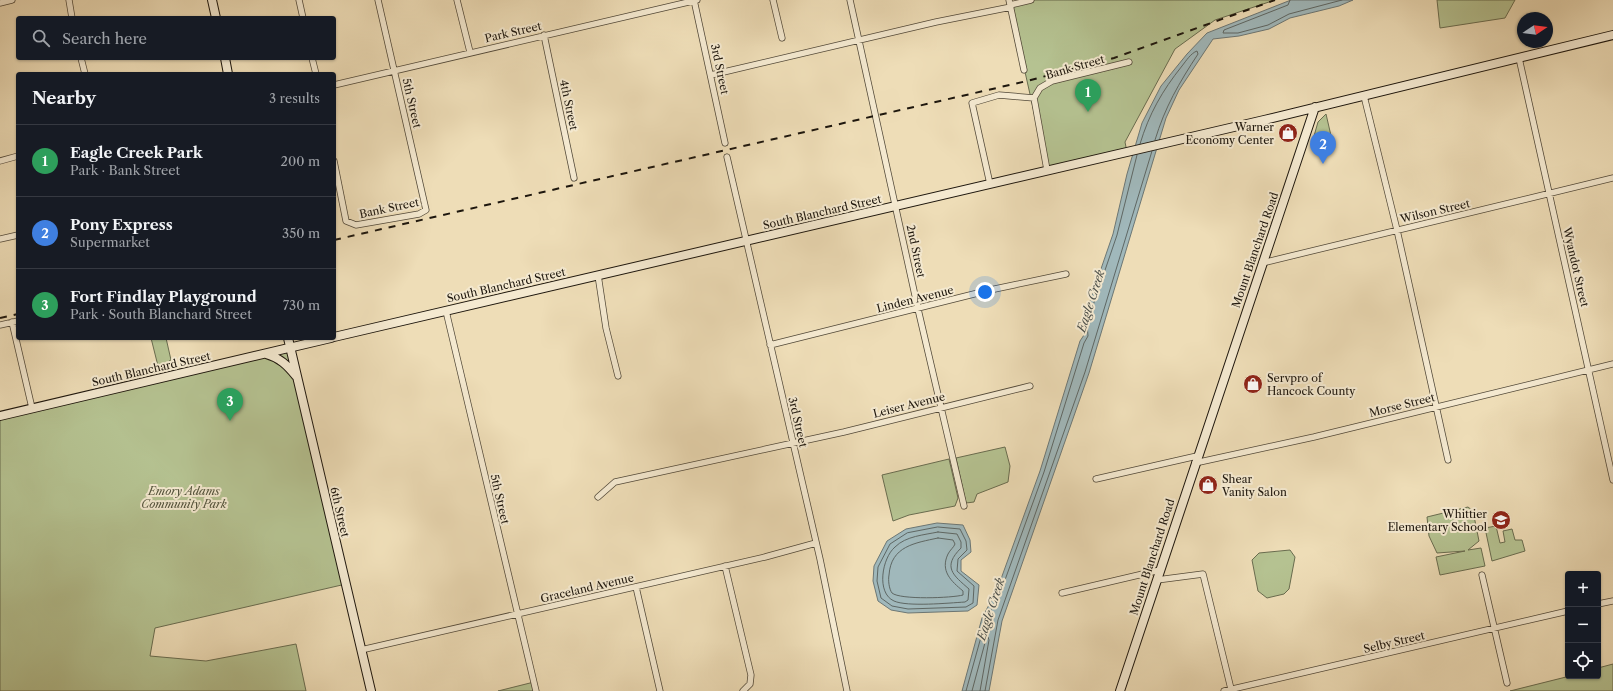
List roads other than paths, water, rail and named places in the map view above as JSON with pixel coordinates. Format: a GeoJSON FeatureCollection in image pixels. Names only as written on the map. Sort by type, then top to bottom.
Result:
{"type":"FeatureCollection","features":[{"type":"Feature","properties":{"kind":"street"},"geometry":{"type":"LineString","coordinates":[[0,3],[12,0]]}},
{"type":"Feature","properties":{"kind":"street"},"geometry":{"type":"LineString","coordinates":[[69,0],[72,16]]}},
{"type":"Feature","properties":{"kind":"street"},"geometry":{"type":"LineString","coordinates":[[212,0],[216,16]]}},
{"type":"Feature","properties":{"kind":"street"},"geometry":{"type":"LineString","coordinates":[[299,0],[303,16]]}},
{"type":"Feature","properties":{"kind":"street","name":"5th Street"},"geometry":{"type":"LineString","coordinates":[[378,0],[426,210]]}},
{"type":"Feature","properties":{"kind":"street"},"geometry":{"type":"LineString","coordinates":[[457,0],[470,52]]}},
{"type":"Feature","properties":{"kind":"street","name":"Park Street"},"geometry":{"type":"LineString","coordinates":[[336,84],[695,0]]}},
{"type":"Feature","properties":{"kind":"street","name":"3rd Street"},"geometry":{"type":"LineString","coordinates":[[695,0],[725,143]]}},
{"type":"Feature","properties":{"kind":"street"},"geometry":{"type":"LineString","coordinates":[[773,0],[782,38]]}},
{"type":"Feature","properties":{"kind":"street","name":"2nd Street"},"geometry":{"type":"LineString","coordinates":[[850,0],[918,309],[964,506]]}},
{"type":"Feature","properties":{"kind":"street"},"geometry":{"type":"LineString","coordinates":[[711,75],[1031,0]]}},
{"type":"Feature","properties":{"kind":"street"},"geometry":{"type":"LineString","coordinates":[[1010,4],[1024,70]]}},
{"type":"Feature","properties":{"kind":"street","name":"4th Street"},"geometry":{"type":"LineString","coordinates":[[544,35],[574,178]]}},
{"type":"Feature","properties":{"kind":"street"},"geometry":{"type":"LineString","coordinates":[[1315,107],[1613,35]]}},
{"type":"Feature","properties":{"kind":"street","name":"Wyandot Street"},"geometry":{"type":"LineString","coordinates":[[1519,58],[1613,480]]}},
{"type":"Feature","properties":{"kind":"street"},"geometry":{"type":"LineString","coordinates":[[82,60],[84,72]]}},
{"type":"Feature","properties":{"kind":"street"},"geometry":{"type":"LineString","coordinates":[[225,60],[228,72]]}},
{"type":"Feature","properties":{"kind":"street"},"geometry":{"type":"LineString","coordinates":[[312,60],[316,72]]}},
{"type":"Feature","properties":{"kind":"street","name":"Bank Street"},"geometry":{"type":"LineString","coordinates":[[1034,98],[1040,88],[1052,82],[1129,62]]}},
{"type":"Feature","properties":{"kind":"street"},"geometry":{"type":"LineString","coordinates":[[990,184],[972,103],[999,95],[1034,98],[1047,170]]}},
{"type":"Feature","properties":{"kind":"street"},"geometry":{"type":"LineString","coordinates":[[1364,96],[1438,407],[1448,460]]}},
{"type":"Feature","properties":{"kind":"street","name":"South Blanchard Street"},"geometry":{"type":"LineString","coordinates":[[336,337],[1315,107]]}},
{"type":"Feature","properties":{"kind":"street","name":"Mount Blanchard Road"},"geometry":{"type":"LineString","coordinates":[[1120,691],[1315,107]]}},
{"type":"Feature","properties":{"kind":"street"},"geometry":{"type":"LineString","coordinates":[[0,160],[16,156]]}},
{"type":"Feature","properties":{"kind":"street","name":"3rd Street"},"geometry":{"type":"LineString","coordinates":[[728,157],[816,543],[847,691]]}},
{"type":"Feature","properties":{"kind":"street","name":"Bank Street"},"geometry":{"type":"LineString","coordinates":[[336,171],[346,221],[356,226],[419,214],[426,210]]}},
{"type":"Feature","properties":{"kind":"street","name":"Wilson Street"},"geometry":{"type":"LineString","coordinates":[[1262,263],[1613,178]]}},
{"type":"Feature","properties":{"kind":"street"},"geometry":{"type":"LineString","coordinates":[[0,239],[16,235]]}},
{"type":"Feature","properties":{"kind":"street","name":"Linden Avenue"},"geometry":{"type":"LineString","coordinates":[[770,346],[990,290],[1066,274]]}},
{"type":"Feature","properties":{"kind":"street"},"geometry":{"type":"LineString","coordinates":[[598,275],[606,328],[618,376]]}},
{"type":"Feature","properties":{"kind":"street","name":"5th Street"},"geometry":{"type":"LineString","coordinates":[[446,311],[536,691]]}},
{"type":"Feature","properties":{"kind":"street"},"geometry":{"type":"LineString","coordinates":[[0,325],[15,321]]}},
{"type":"Feature","properties":{"kind":"street"},"geometry":{"type":"LineString","coordinates":[[19,340],[32,408]]}},
{"type":"Feature","properties":{"kind":"street","name":"6th Street"},"geometry":{"type":"LineString","coordinates":[[288,340],[370,691]]}},
{"type":"Feature","properties":{"kind":"street","name":"South Blanchard Street"},"geometry":{"type":"LineString","coordinates":[[0,416],[322,340]]}},
{"type":"Feature","properties":{"kind":"street"},"geometry":{"type":"LineString","coordinates":[[263,354],[275,357],[283,362],[298,378]]}},
{"type":"Feature","properties":{"kind":"street","name":"Morse Street"},"geometry":{"type":"LineString","coordinates":[[1196,460],[1438,407],[1613,364]]}},
{"type":"Feature","properties":{"kind":"street","name":"Leiser Avenue"},"geometry":{"type":"LineString","coordinates":[[598,497],[615,482],[792,443],[1030,386]]}},
{"type":"Feature","properties":{"kind":"street"},"geometry":{"type":"LineString","coordinates":[[1096,479],[1196,460]]}},
{"type":"Feature","properties":{"kind":"street","name":"Graceland Avenue"},"geometry":{"type":"LineString","coordinates":[[361,650],[726,566],[816,543]]}},
{"type":"Feature","properties":{"kind":"street"},"geometry":{"type":"LineString","coordinates":[[726,566],[751,675],[750,684],[744,690]]}},
{"type":"Feature","properties":{"kind":"street"},"geometry":{"type":"LineString","coordinates":[[1062,593],[1160,570]]}},
{"type":"Feature","properties":{"kind":"street"},"geometry":{"type":"LineString","coordinates":[[1157,580],[1203,574],[1231,689]]}},
{"type":"Feature","properties":{"kind":"street"},"geometry":{"type":"LineString","coordinates":[[1482,575],[1507,683]]}},
{"type":"Feature","properties":{"kind":"street"},"geometry":{"type":"LineString","coordinates":[[636,587],[660,691]]}},
{"type":"Feature","properties":{"kind":"street"},"geometry":{"type":"LineString","coordinates":[[1601,603],[1613,601]]}},
{"type":"Feature","properties":{"kind":"street","name":"Selby Street"},"geometry":{"type":"LineString","coordinates":[[1224,691],[1565,612]]}},
{"type":"Feature","properties":{"kind":"water","name":"Eagle Creek"},"geometry":{"type":"Polygon","coordinates":[[[1291,0],[1353,0],[1339,6],[1290,18],[1269,29],[1239,36],[1213,39],[1179,90],[1166,118],[1089,373],[1002,621],[989,691],[962,691],[982,618],[997,590],[1040,471],[1080,341],[1084,335],[1082,324],[1113,234],[1127,174],[1142,123],[1161,86],[1187,54],[1207,33],[1291,0]]]}},
{"type":"Feature","properties":{"kind":"water"},"geometry":{"type":"Polygon","coordinates":[[[937,523],[963,525],[970,540],[971,552],[961,560],[961,571],[979,585],[977,605],[968,611],[908,613],[891,610],[878,601],[873,581],[874,566],[887,541],[906,529],[937,523]]]}},
{"type":"Feature","properties":{"kind":"railway"},"geometry":{"type":"LineString","coordinates":[[336,240],[1027,81],[1114,58],[1275,0]]}},
{"type":"Feature","properties":{"kind":"railway"},"geometry":{"type":"LineString","coordinates":[[0,318],[16,314]]}},
{"type":"Feature","properties":{"kind":"place","name":"Eagle Creek Park"},"geometry":{"type":"Point","coordinates":[1088,112]}},
{"type":"Feature","properties":{"kind":"place","name":"Warner Economy Center"},"geometry":{"type":"Point","coordinates":[1288,133]}},
{"type":"Feature","properties":{"kind":"place","name":"Pony Express"},"geometry":{"type":"Point","coordinates":[1323,164]}},
{"type":"Feature","properties":{"kind":"place","name":"Servpro of Hancock County"},"geometry":{"type":"Point","coordinates":[1253,384]}},
{"type":"Feature","properties":{"kind":"place","name":"Fort Findlay Playground"},"geometry":{"type":"Point","coordinates":[230,421]}},
{"type":"Feature","properties":{"kind":"place","name":"Shear Vanity Salon"},"geometry":{"type":"Point","coordinates":[1208,485]}},
{"type":"Feature","properties":{"kind":"place","name":"Whittier Elementary School"},"geometry":{"type":"Point","coordinates":[1501,520]}},
{"type":"Feature","properties":{"kind":"park label","name":"Emory Adams Community Park"},"geometry":{"type":"Point","coordinates":[184,497]}}]}
